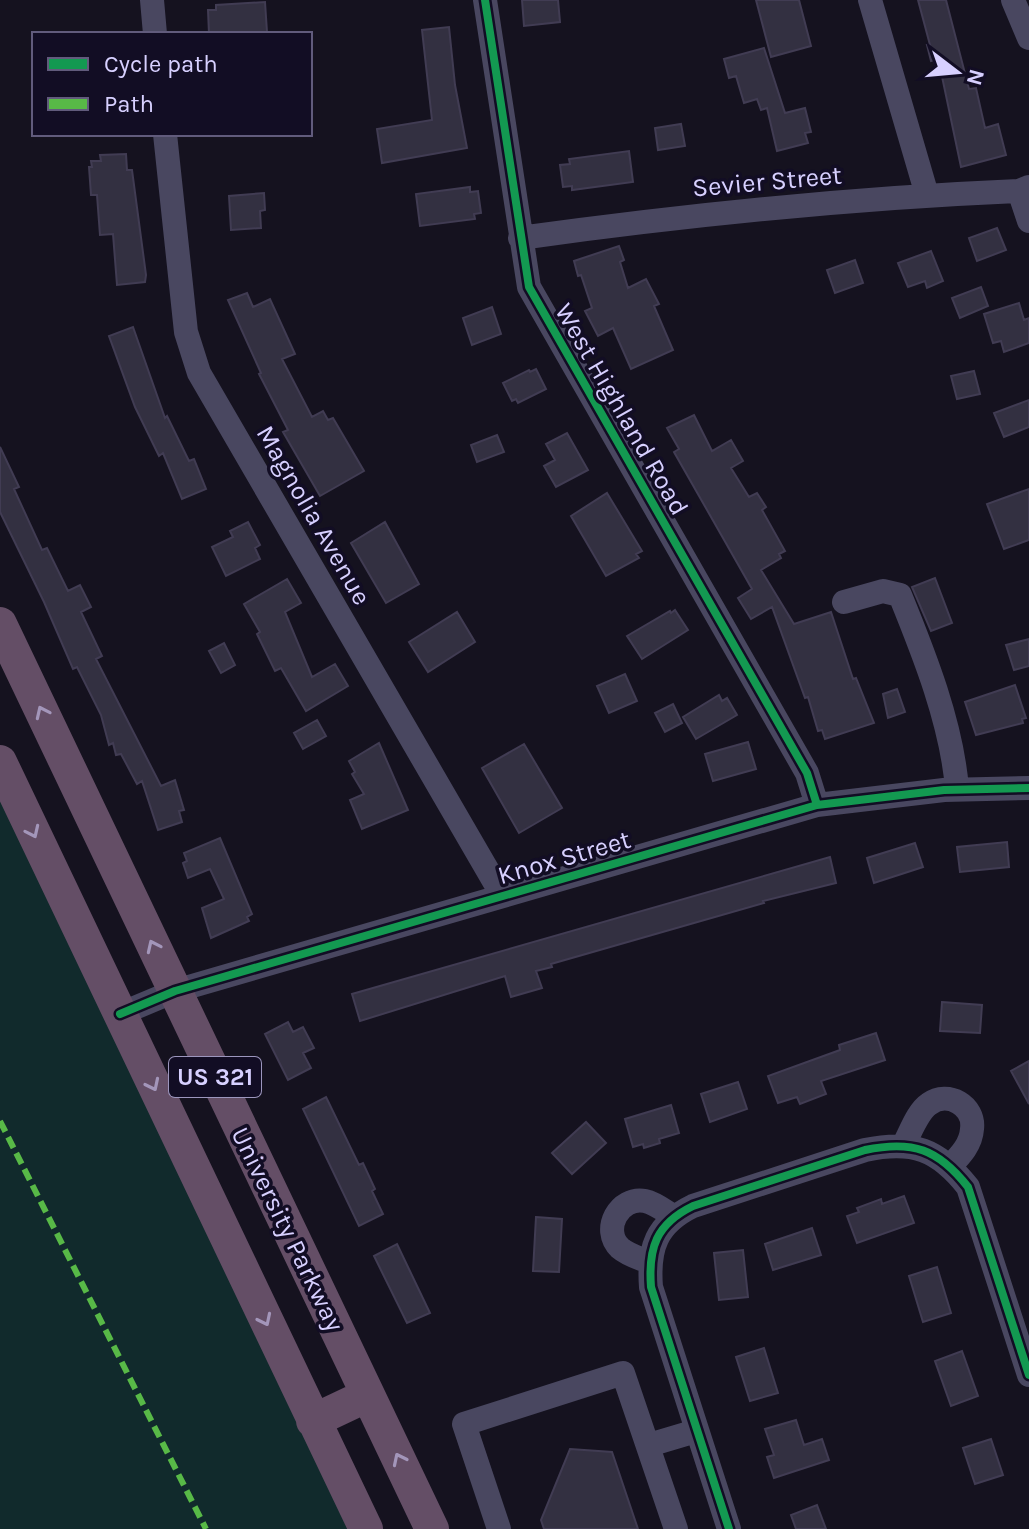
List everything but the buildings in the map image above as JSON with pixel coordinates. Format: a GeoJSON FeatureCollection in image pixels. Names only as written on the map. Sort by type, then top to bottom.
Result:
{"type":"FeatureCollection","features":[{"type":"Feature","properties":{"kind":"highway","name":"University Parkway"},"geometry":{"type":"LineString","coordinates":[[0,624],[432,1529]]}},
{"type":"Feature","properties":{"kind":"highway","name":"US 321"},"geometry":{"type":"LineString","coordinates":[[0,762],[366,1529]]}},
{"type":"Feature","properties":{"kind":"highway"},"geometry":{"type":"LineString","coordinates":[[313,1421],[368,1395]]}},
{"type":"Feature","properties":{"kind":"street"},"geometry":{"type":"LineString","coordinates":[[152,0],[155,32]]}},
{"type":"Feature","properties":{"kind":"street","name":"West Highland Road"},"geometry":{"type":"LineString","coordinates":[[485,0],[529,287],[807,773],[817,805]]}},
{"type":"Feature","properties":{"kind":"street"},"geometry":{"type":"LineString","coordinates":[[870,0],[927,195]]}},
{"type":"Feature","properties":{"kind":"street"},"geometry":{"type":"LineString","coordinates":[[1013,0],[1029,38]]}},
{"type":"Feature","properties":{"kind":"street","name":"Magnolia Avenue"},"geometry":{"type":"LineString","coordinates":[[165,136],[186,332],[199,373],[502,895]]}},
{"type":"Feature","properties":{"kind":"street"},"geometry":{"type":"LineString","coordinates":[[1024,189],[1029,221]]}},
{"type":"Feature","properties":{"kind":"street","name":"Sevier Street"},"geometry":{"type":"LineString","coordinates":[[520,238],[653,219],[1024,189]]}},
{"type":"Feature","properties":{"kind":"street"},"geometry":{"type":"LineString","coordinates":[[844,602],[883,591],[900,595],[910,615],[935,692],[955,761],[957,789]]}},
{"type":"Feature","properties":{"kind":"street","name":"Knox Street"},"geometry":{"type":"LineString","coordinates":[[120,1014],[175,991],[817,805],[957,789],[1029,788]]}},
{"type":"Feature","properties":{"kind":"street"},"geometry":{"type":"LineString","coordinates":[[903,1146],[930,1103],[938,1099],[956,1101],[969,1112],[972,1129],[965,1150],[951,1165]]}},
{"type":"Feature","properties":{"kind":"street"},"geometry":{"type":"LineString","coordinates":[[729,1529],[651,1287],[649,1262],[657,1236],[673,1216],[693,1206],[865,1150],[889,1145],[920,1149],[951,1165],[968,1187],[1029,1375]]}},
{"type":"Feature","properties":{"kind":"street"},"geometry":{"type":"LineString","coordinates":[[649,1262],[629,1254],[616,1242],[613,1233],[615,1216],[636,1201],[654,1204],[673,1216]]}},
{"type":"Feature","properties":{"kind":"street"},"geometry":{"type":"LineString","coordinates":[[499,1529],[464,1424],[623,1373],[676,1529]]}},
{"type":"Feature","properties":{"kind":"street"},"geometry":{"type":"LineString","coordinates":[[649,1445],[696,1431]]}},
{"type":"Feature","properties":{"kind":"green space"},"geometry":{"type":"Polygon","coordinates":[[[0,798],[348,1529],[0,1529],[0,798]]]}},
{"type":"Feature","properties":{"kind":"marked path"},"geometry":{"type":"LineString","coordinates":[[0,1121],[206,1529]]}},
{"type":"Feature","properties":{"kind":"cycle path"},"geometry":{"type":"LineString","coordinates":[[485,0],[529,287],[807,773],[817,805]]}},
{"type":"Feature","properties":{"kind":"cycle path"},"geometry":{"type":"LineString","coordinates":[[120,1014],[175,991],[817,805],[944,790],[1029,788]]}},
{"type":"Feature","properties":{"kind":"cycle path"},"geometry":{"type":"LineString","coordinates":[[729,1529],[651,1287],[651,1260],[657,1239],[670,1221],[693,1206],[865,1150],[911,1147],[935,1156],[968,1187],[1029,1375]]}}]}
